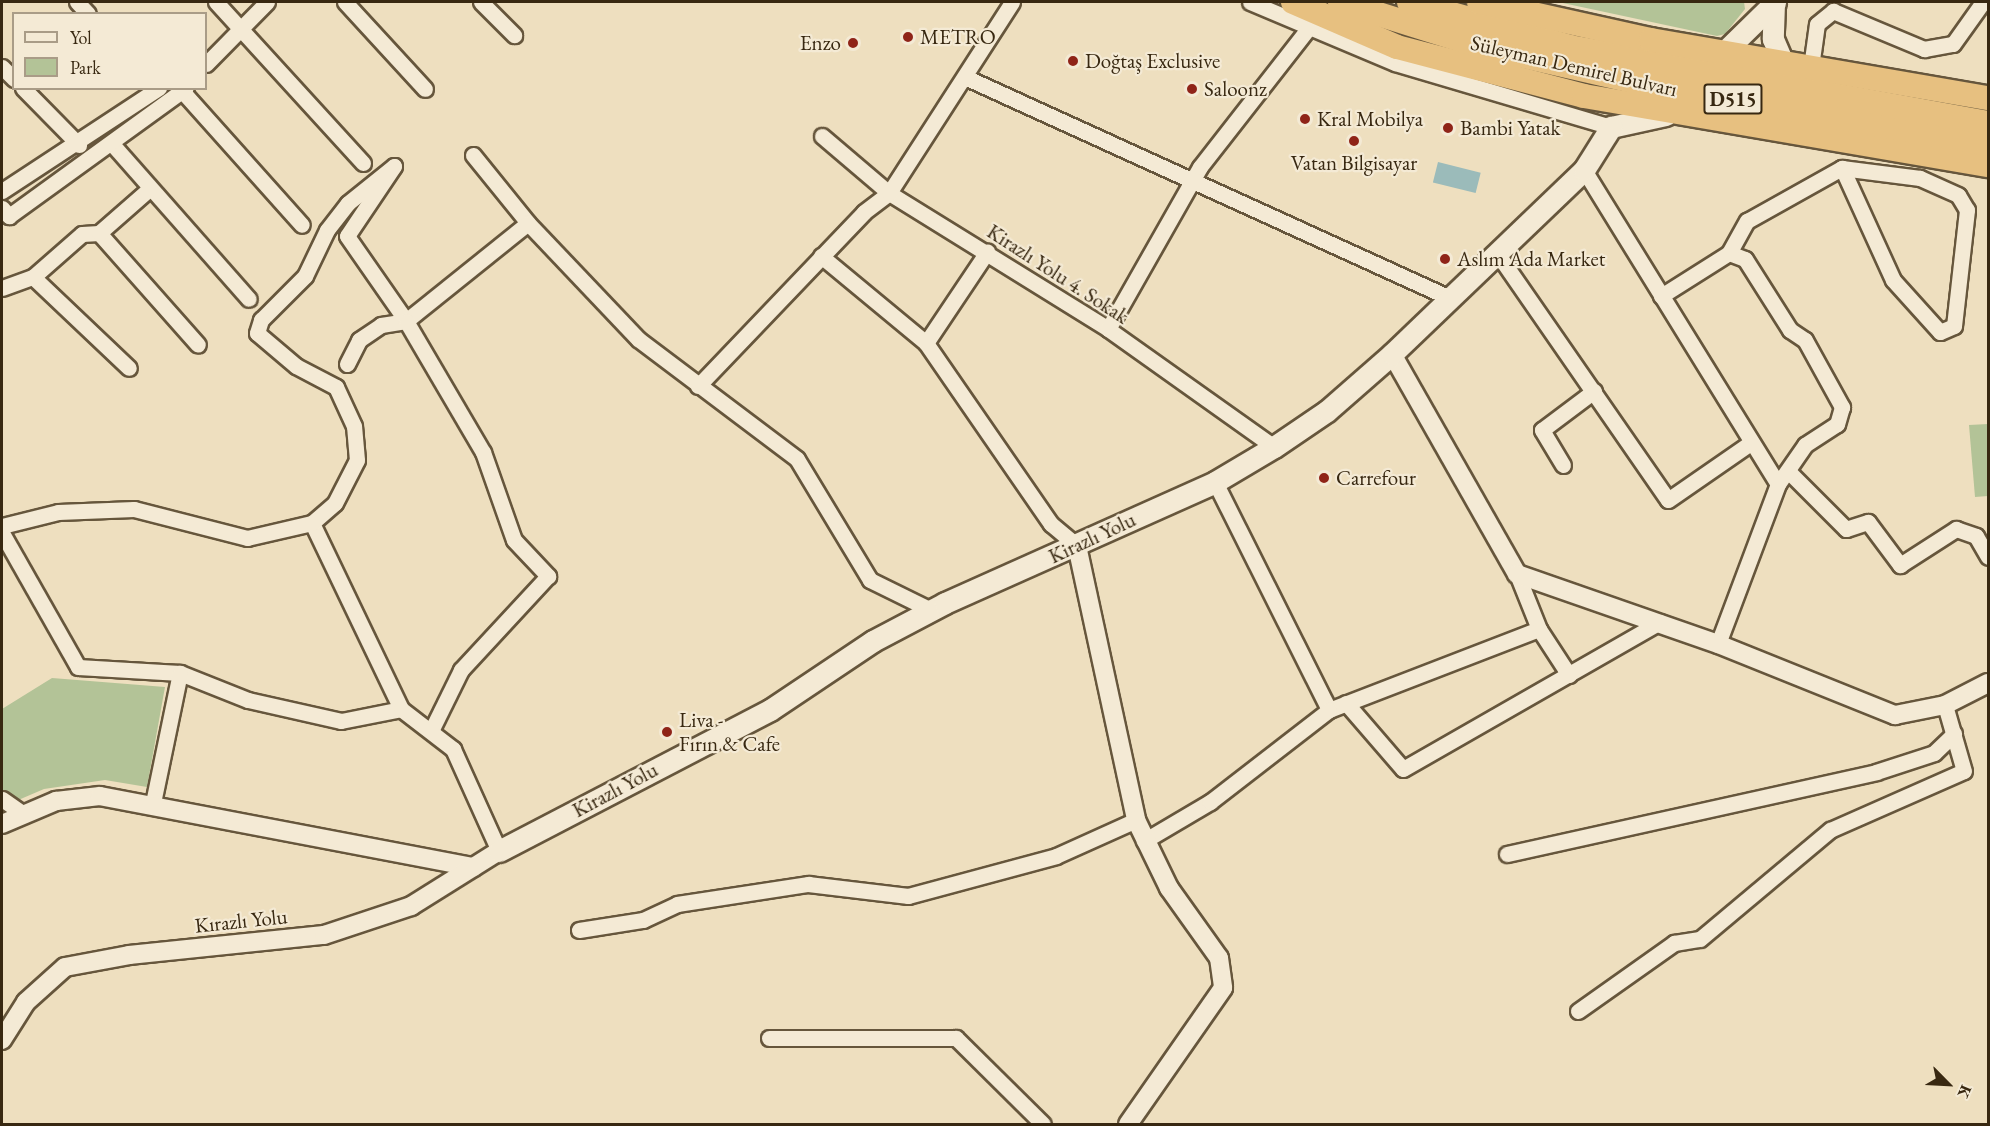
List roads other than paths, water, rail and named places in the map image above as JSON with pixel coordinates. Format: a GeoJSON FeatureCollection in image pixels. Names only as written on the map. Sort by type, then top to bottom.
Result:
{"type":"FeatureCollection","features":[{"type":"Feature","properties":{"kind":"highway"},"geometry":{"type":"LineString","coordinates":[[1293,2],[1314,21],[1397,47],[1584,96],[1989,165]]}},
{"type":"Feature","properties":{"kind":"highway","name":"Süleyman Demirel Bulvarı"},"geometry":{"type":"LineString","coordinates":[[1340,2],[1483,36],[1637,82],[1989,144]]}},
{"type":"Feature","properties":{"kind":"highway","name":"Süleyman Demirel Bulvarı"},"geometry":{"type":"LineString","coordinates":[[1408,2],[1483,36],[1570,47],[1989,123]]}},
{"type":"Feature","properties":{"kind":"highway"},"geometry":{"type":"LineString","coordinates":[[1479,2],[1723,53],[1907,81],[1989,98]]}},
{"type":"Feature","properties":{"kind":"highway"},"geometry":{"type":"LineString","coordinates":[[1907,81],[1989,86]]}},
{"type":"Feature","properties":{"kind":"main road"},"geometry":{"type":"LineString","coordinates":[[1723,53],[1774,2]]}},
{"type":"Feature","properties":{"kind":"main road"},"geometry":{"type":"LineString","coordinates":[[1774,2],[1773,39],[1783,63]]}},
{"type":"Feature","properties":{"kind":"main road"},"geometry":{"type":"LineString","coordinates":[[1584,96],[1603,105],[1611,127],[1686,112]]}},
{"type":"Feature","properties":{"kind":"main road","name":"Kirazlı Yolu"},"geometry":{"type":"LineString","coordinates":[[499,851],[770,710],[873,640],[931,610],[1215,482],[1274,447],[1327,411],[1392,354],[1584,170],[1611,127]]}},
{"type":"Feature","properties":{"kind":"street"},"geometry":{"type":"LineString","coordinates":[[216,2],[363,163]]}},
{"type":"Feature","properties":{"kind":"street"},"geometry":{"type":"LineString","coordinates":[[208,60],[267,2]]}},
{"type":"Feature","properties":{"kind":"street"},"geometry":{"type":"LineString","coordinates":[[345,2],[425,89]]}},
{"type":"Feature","properties":{"kind":"street"},"geometry":{"type":"LineString","coordinates":[[482,2],[514,35]]}},
{"type":"Feature","properties":{"kind":"street"},"geometry":{"type":"LineString","coordinates":[[698,386],[821,256],[889,193],[967,78],[1012,2]]}},
{"type":"Feature","properties":{"kind":"street"},"geometry":{"type":"LineString","coordinates":[[1250,2],[1314,21],[1476,90],[1611,127]]}},
{"type":"Feature","properties":{"kind":"street"},"geometry":{"type":"LineString","coordinates":[[1811,67],[1817,24],[1833,11],[1924,49],[1953,45],[1983,2]]}},
{"type":"Feature","properties":{"kind":"street"},"geometry":{"type":"LineString","coordinates":[[1108,329],[1196,179],[1314,21]]}},
{"type":"Feature","properties":{"kind":"street"},"geometry":{"type":"LineString","coordinates":[[967,78],[1196,179],[1449,298]]}},
{"type":"Feature","properties":{"kind":"street"},"geometry":{"type":"LineString","coordinates":[[25,90],[79,145]]}},
{"type":"Feature","properties":{"kind":"street"},"geometry":{"type":"LineString","coordinates":[[2,191],[79,145],[156,90]]}},
{"type":"Feature","properties":{"kind":"street"},"geometry":{"type":"LineString","coordinates":[[5,212],[113,145],[185,90],[302,225]]}},
{"type":"Feature","properties":{"kind":"street","name":"Kirazlı Yolu 4. Sokak"},"geometry":{"type":"LineString","coordinates":[[822,136],[889,193],[1108,329],[1274,447]]}},
{"type":"Feature","properties":{"kind":"street"},"geometry":{"type":"LineString","coordinates":[[113,145],[149,189],[249,299]]}},
{"type":"Feature","properties":{"kind":"street"},"geometry":{"type":"LineString","coordinates":[[473,155],[528,223],[639,339],[797,459],[870,580],[931,610]]}},
{"type":"Feature","properties":{"kind":"street"},"geometry":{"type":"LineString","coordinates":[[2,526],[99,508],[134,509],[247,538],[312,523],[335,503],[357,460],[354,426],[336,387],[296,366],[257,333],[261,320],[305,276],[327,230],[348,203],[389,166],[396,171],[347,236],[406,321],[483,452],[514,540],[548,576],[461,670],[431,731]]}},
{"type":"Feature","properties":{"kind":"street"},"geometry":{"type":"LineString","coordinates":[[1661,296],[1729,253],[1747,221],[1842,168],[1920,178],[1958,195],[1967,210],[1954,326],[1940,332],[1893,280],[1842,168]]}},
{"type":"Feature","properties":{"kind":"street"},"geometry":{"type":"LineString","coordinates":[[1584,170],[1749,444],[1778,484]]}},
{"type":"Feature","properties":{"kind":"street"},"geometry":{"type":"LineString","coordinates":[[2,288],[33,277],[82,234],[99,233],[149,189]]}},
{"type":"Feature","properties":{"kind":"street"},"geometry":{"type":"LineString","coordinates":[[347,364],[359,340],[381,325],[406,321],[528,223]]}},
{"type":"Feature","properties":{"kind":"street"},"geometry":{"type":"LineString","coordinates":[[99,233],[198,345]]}},
{"type":"Feature","properties":{"kind":"street"},"geometry":{"type":"LineString","coordinates":[[926,343],[987,252]]}},
{"type":"Feature","properties":{"kind":"street"},"geometry":{"type":"LineString","coordinates":[[1497,253],[1668,500],[1749,444]]}},
{"type":"Feature","properties":{"kind":"street"},"geometry":{"type":"LineString","coordinates":[[1718,644],[1778,484],[1804,445],[1837,424],[1842,407],[1805,340],[1790,330],[1745,259],[1729,253]]}},
{"type":"Feature","properties":{"kind":"street"},"geometry":{"type":"LineString","coordinates":[[821,256],[926,343],[1051,524],[1077,546],[1136,820],[1144,841],[1219,958],[1223,988],[1128,1125]]}},
{"type":"Feature","properties":{"kind":"street"},"geometry":{"type":"LineString","coordinates":[[33,277],[129,368]]}},
{"type":"Feature","properties":{"kind":"street"},"geometry":{"type":"LineString","coordinates":[[1392,354],[1517,574],[1539,629],[1569,675]]}},
{"type":"Feature","properties":{"kind":"street"},"geometry":{"type":"LineString","coordinates":[[1563,465],[1542,430],[1594,391]]}},
{"type":"Feature","properties":{"kind":"street"},"geometry":{"type":"LineString","coordinates":[[1788,471],[1846,529],[1869,522],[1900,565],[1956,529],[1976,536],[1989,557]]}},
{"type":"Feature","properties":{"kind":"street"},"geometry":{"type":"LineString","coordinates":[[1215,482],[1329,710]]}},
{"type":"Feature","properties":{"kind":"street"},"geometry":{"type":"LineString","coordinates":[[312,523],[402,709],[453,749],[499,851]]}},
{"type":"Feature","properties":{"kind":"street"},"geometry":{"type":"LineString","coordinates":[[2,533],[78,667],[180,673],[248,700],[341,721],[402,709]]}},
{"type":"Feature","properties":{"kind":"street"},"geometry":{"type":"LineString","coordinates":[[1517,574],[1660,622],[1895,715],[1945,705],[1989,683]]}},
{"type":"Feature","properties":{"kind":"street"},"geometry":{"type":"LineString","coordinates":[[1346,702],[1403,769],[1660,622]]}},
{"type":"Feature","properties":{"kind":"street"},"geometry":{"type":"LineString","coordinates":[[1144,841],[1210,802],[1329,710],[1539,629]]}},
{"type":"Feature","properties":{"kind":"street"},"geometry":{"type":"LineString","coordinates":[[153,803],[180,673]]}},
{"type":"Feature","properties":{"kind":"street"},"geometry":{"type":"LineString","coordinates":[[1578,1011],[1674,944],[1700,939],[1830,830],[1964,771],[1945,705]]}},
{"type":"Feature","properties":{"kind":"street"},"geometry":{"type":"LineString","coordinates":[[1508,854],[1876,772],[1934,753],[1953,734]]}},
{"type":"Feature","properties":{"kind":"street"},"geometry":{"type":"LineString","coordinates":[[2,824],[22,813],[56,801],[100,796],[153,803],[222,822],[473,867]]}},
{"type":"Feature","properties":{"kind":"street"},"geometry":{"type":"LineString","coordinates":[[2,799],[22,813]]}},
{"type":"Feature","properties":{"kind":"street"},"geometry":{"type":"LineString","coordinates":[[579,930],[643,920],[677,904],[808,884],[908,896],[1056,856],[1136,820]]}},
{"type":"Feature","properties":{"kind":"street","name":"Kırazlı Yolu"},"geometry":{"type":"LineString","coordinates":[[2,1040],[26,1002],[65,967],[129,955],[324,935],[411,906],[499,851]]}},
{"type":"Feature","properties":{"kind":"street"},"geometry":{"type":"LineString","coordinates":[[769,1038],[956,1038],[1043,1125]]}},
{"type":"Feature","properties":{"kind":"water"},"geometry":{"type":"Polygon","coordinates":[[[1438,162],[1481,173],[1476,193],[1433,182],[1438,162]]]}},
{"type":"Feature","properties":{"kind":"place","name":"METRO"},"geometry":{"type":"Point","coordinates":[908,37]}},
{"type":"Feature","properties":{"kind":"place","name":"Enzo"},"geometry":{"type":"Point","coordinates":[853,43]}},
{"type":"Feature","properties":{"kind":"place","name":"Doğtaş Exclusive"},"geometry":{"type":"Point","coordinates":[1073,61]}},
{"type":"Feature","properties":{"kind":"place","name":"Saloonz"},"geometry":{"type":"Point","coordinates":[1192,89]}},
{"type":"Feature","properties":{"kind":"place","name":"Kral Mobilya"},"geometry":{"type":"Point","coordinates":[1305,119]}},
{"type":"Feature","properties":{"kind":"place","name":"Bambi Yatak"},"geometry":{"type":"Point","coordinates":[1448,128]}},
{"type":"Feature","properties":{"kind":"place","name":"Vatan Bilgisayar"},"geometry":{"type":"Point","coordinates":[1354,141]}},
{"type":"Feature","properties":{"kind":"place","name":"Aslım Ada Market"},"geometry":{"type":"Point","coordinates":[1445,259]}},
{"type":"Feature","properties":{"kind":"place","name":"Carrefour"},"geometry":{"type":"Point","coordinates":[1324,478]}},
{"type":"Feature","properties":{"kind":"place","name":"Liva - Fırın & Cafe"},"geometry":{"type":"Point","coordinates":[667,732]}}]}
